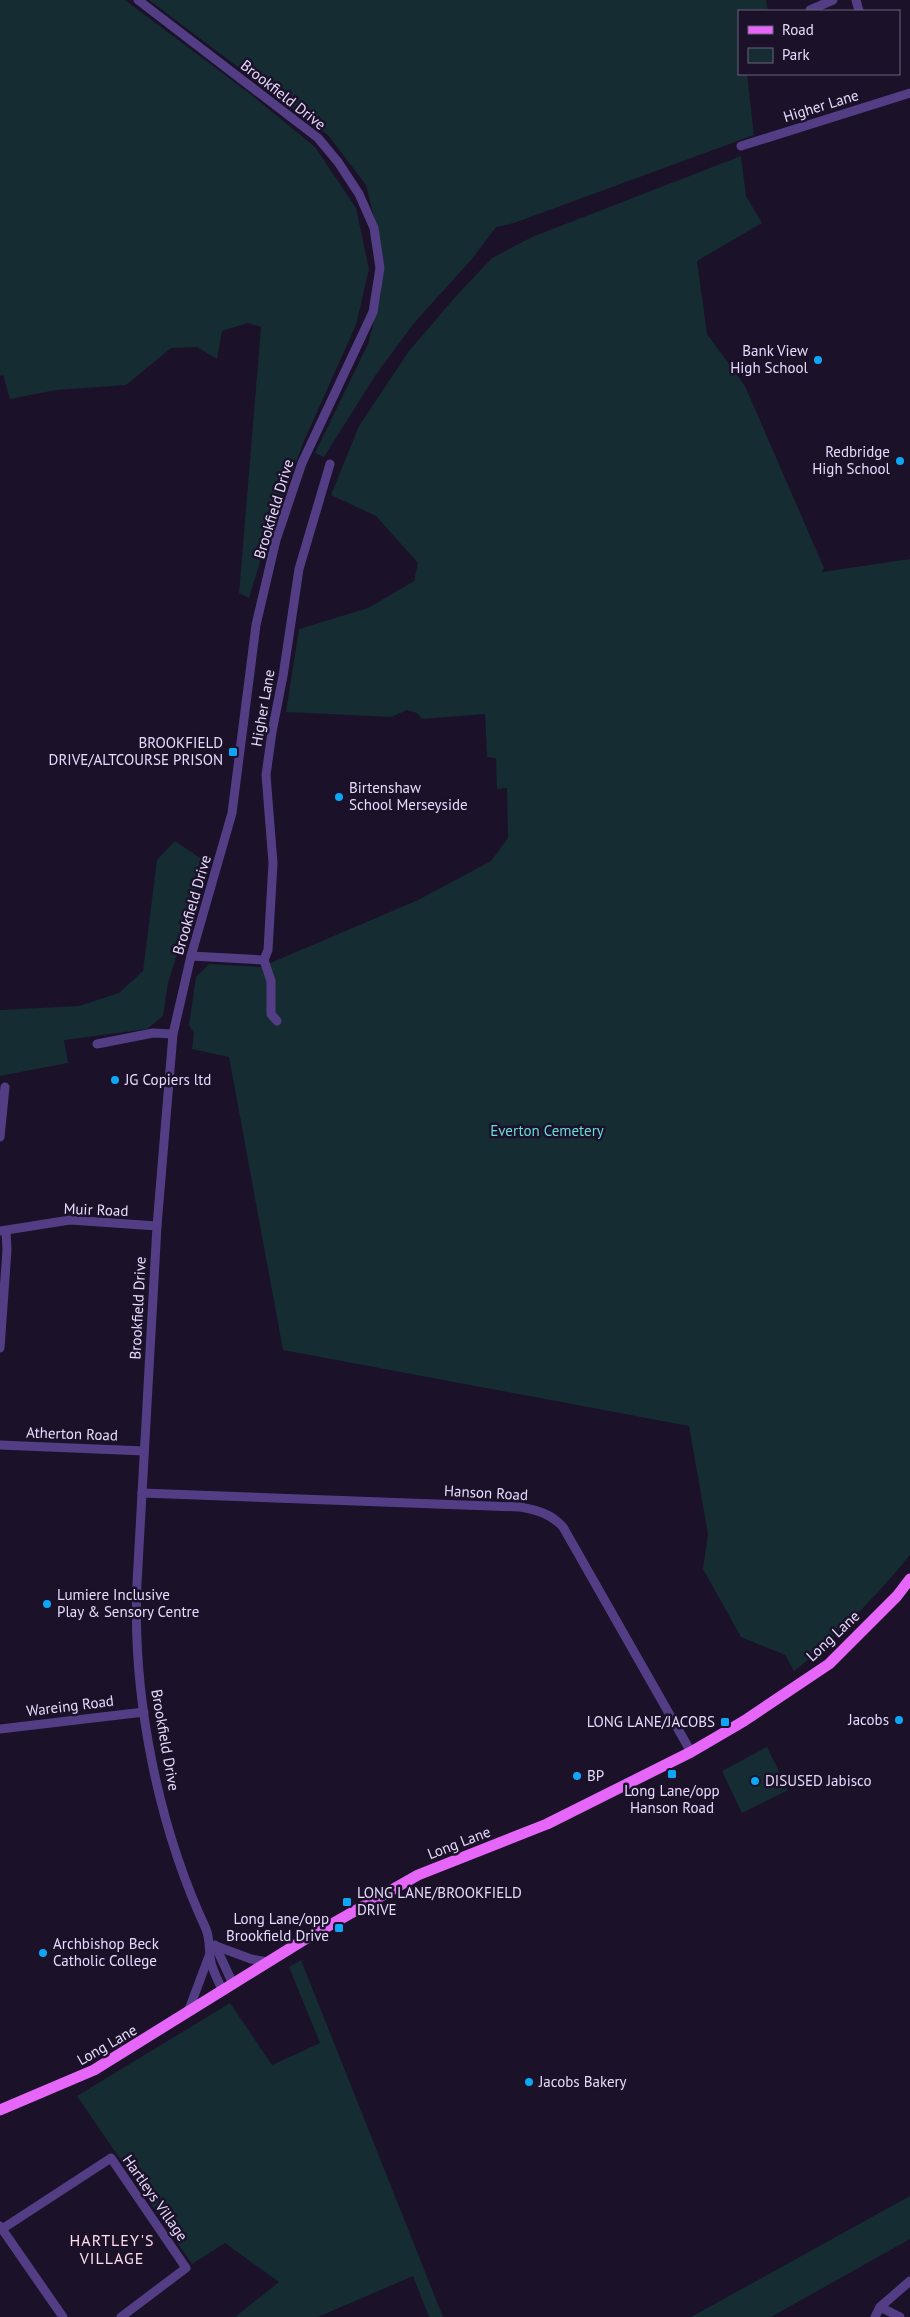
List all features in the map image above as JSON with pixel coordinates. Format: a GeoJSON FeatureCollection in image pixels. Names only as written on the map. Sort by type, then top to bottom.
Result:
{"type":"FeatureCollection","features":[{"type":"Feature","properties":{"kind":"main road","name":"Long Lane"},"geometry":{"type":"LineString","coordinates":[[0,2110],[94,2070],[268,1962],[382,1894],[418,1875],[547,1824],[691,1752],[744,1721],[829,1664],[897,1596],[910,1579]]}},
{"type":"Feature","properties":{"kind":"street","name":"Brookfield Drive"},"geometry":{"type":"LineString","coordinates":[[138,0],[318,138],[338,162],[358,194],[374,228],[380,268],[373,312],[302,463],[276,540],[256,625],[232,813],[192,956],[173,1034],[157,1226],[136,1597],[144,1712],[167,1825],[190,1895],[208,1937],[210,1955],[223,1991]]}},
{"type":"Feature","properties":{"kind":"street"},"geometry":{"type":"LineString","coordinates":[[810,10],[833,0]]}},
{"type":"Feature","properties":{"kind":"street","name":"Higher Lane"},"geometry":{"type":"LineString","coordinates":[[741,146],[910,93]]}},
{"type":"Feature","properties":{"kind":"street","name":"Higher Lane"},"geometry":{"type":"LineString","coordinates":[[277,1021],[271,1014],[271,981],[264,960],[268,950],[273,863],[266,775],[299,569],[330,464]]}},
{"type":"Feature","properties":{"kind":"street"},"geometry":{"type":"LineString","coordinates":[[192,956],[264,960]]}},
{"type":"Feature","properties":{"kind":"street"},"geometry":{"type":"LineString","coordinates":[[97,1044],[153,1033],[173,1034]]}},
{"type":"Feature","properties":{"kind":"street"},"geometry":{"type":"LineString","coordinates":[[0,1137],[5,1087]]}},
{"type":"Feature","properties":{"kind":"street","name":"Muir Road"},"geometry":{"type":"LineString","coordinates":[[0,1348],[7,1250],[3,1231],[70,1220],[157,1226]]}},
{"type":"Feature","properties":{"kind":"street","name":"Atherton Road"},"geometry":{"type":"LineString","coordinates":[[0,1445],[144,1451]]}},
{"type":"Feature","properties":{"kind":"street","name":"Hanson Road"},"geometry":{"type":"LineString","coordinates":[[142,1493],[520,1507],[538,1510],[554,1517],[564,1527],[691,1752]]}},
{"type":"Feature","properties":{"kind":"street","name":"Wareing Road"},"geometry":{"type":"LineString","coordinates":[[0,1728],[144,1712]]}},
{"type":"Feature","properties":{"kind":"street","name":"Brookfield Drive"},"geometry":{"type":"LineString","coordinates":[[208,1937],[216,1946],[233,1984]]}},
{"type":"Feature","properties":{"kind":"street"},"geometry":{"type":"LineString","coordinates":[[216,1946],[251,1959],[268,1962]]}},
{"type":"Feature","properties":{"kind":"street"},"geometry":{"type":"LineString","coordinates":[[188,2012],[210,1955]]}},
{"type":"Feature","properties":{"kind":"street","name":"Hartleys Village"},"geometry":{"type":"LineString","coordinates":[[1,2227],[111,2158],[186,2268],[121,2317]]}},
{"type":"Feature","properties":{"kind":"street"},"geometry":{"type":"LineString","coordinates":[[1,2227],[63,2317]]}},
{"type":"Feature","properties":{"kind":"street"},"geometry":{"type":"LineString","coordinates":[[875,2317],[880,2307],[910,2280]]}},
{"type":"Feature","properties":{"kind":"street"},"geometry":{"type":"LineString","coordinates":[[880,2307],[900,2317]]}},
{"type":"Feature","properties":{"kind":"green space"},"geometry":{"type":"Polygon","coordinates":[[[0,0],[125,0],[249,93],[315,147],[356,208],[369,269],[356,325],[304,441],[267,539],[249,598],[239,593],[261,327],[248,323],[222,331],[217,359],[197,347],[171,348],[126,385],[56,390],[10,399],[3,375],[0,376],[0,0]]]}},
{"type":"Feature","properties":{"kind":"green space"},"geometry":{"type":"Polygon","coordinates":[[[149,0],[766,0],[768,10],[738,10],[738,75],[747,75],[754,135],[514,223],[496,227],[472,259],[414,323],[375,376],[324,457],[315,453],[368,344],[381,294],[381,247],[366,185],[328,135],[149,0]]]}},
{"type":"Feature","properties":{"kind":"green space","name":"Everton Cemetery"},"geometry":{"type":"Polygon","coordinates":[[[741,156],[746,196],[762,223],[697,261],[707,334],[745,386],[824,568],[822,572],[910,559],[910,1555],[855,1616],[824,1646],[794,1671],[785,1655],[741,1637],[703,1569],[708,1534],[689,1426],[283,1350],[229,1057],[192,1049],[194,1033],[189,1025],[196,977],[209,964],[261,967],[418,900],[491,861],[508,838],[507,788],[497,789],[496,758],[487,757],[485,714],[422,719],[417,713],[407,710],[391,717],[286,712],[299,629],[368,608],[414,581],[418,563],[376,516],[331,495],[359,426],[409,351],[492,258],[532,237],[741,156]]]}},
{"type":"Feature","properties":{"kind":"green space"},"geometry":{"type":"Polygon","coordinates":[[[175,841],[206,862],[168,983],[163,1016],[147,1029],[64,1040],[68,1063],[0,1076],[0,1010],[79,1006],[119,993],[143,971],[157,860],[175,841]]]}},
{"type":"Feature","properties":{"kind":"green space","name":"DISUSED Jabisco"},"geometry":{"type":"Polygon","coordinates":[[[767,1747],[788,1790],[742,1813],[722,1771],[767,1747]]]}},
{"type":"Feature","properties":{"kind":"green space"},"geometry":{"type":"Polygon","coordinates":[[[301,1960],[443,2317],[429,2317],[413,2276],[318,2317],[235,2317],[279,2282],[225,2243],[192,2264],[77,2096],[230,2003],[272,2065],[320,2043],[289,1967],[301,1960]]]}},
{"type":"Feature","properties":{"kind":"green space"},"geometry":{"type":"Polygon","coordinates":[[[910,2196],[910,2239],[771,2317],[691,2317],[910,2196]]]}},
{"type":"Feature","properties":{"kind":"place","name":"Bank View High School"},"geometry":{"type":"Point","coordinates":[818,360]}},
{"type":"Feature","properties":{"kind":"place","name":"Redbridge High School"},"geometry":{"type":"Point","coordinates":[900,461]}},
{"type":"Feature","properties":{"kind":"place","name":"BROOKFIELD DRIVE/ALTCOURSE PRISON"},"geometry":{"type":"Point","coordinates":[233,752]}},
{"type":"Feature","properties":{"kind":"place","name":"Birtenshaw School Merseyside"},"geometry":{"type":"Point","coordinates":[339,797]}},
{"type":"Feature","properties":{"kind":"place","name":"JG Copiers ltd"},"geometry":{"type":"Point","coordinates":[115,1080]}},
{"type":"Feature","properties":{"kind":"place","name":"Lumiere Inclusive Play & Sensory Centre"},"geometry":{"type":"Point","coordinates":[47,1604]}},
{"type":"Feature","properties":{"kind":"place","name":"Jacobs"},"geometry":{"type":"Point","coordinates":[899,1720]}},
{"type":"Feature","properties":{"kind":"place","name":"LONG LANE/JACOBS"},"geometry":{"type":"Point","coordinates":[725,1722]}},
{"type":"Feature","properties":{"kind":"place","name":"Long Lane/opp Hanson Road"},"geometry":{"type":"Point","coordinates":[672,1774]}},
{"type":"Feature","properties":{"kind":"place","name":"BP"},"geometry":{"type":"Point","coordinates":[577,1776]}},
{"type":"Feature","properties":{"kind":"place","name":"DISUSED Jabisco"},"geometry":{"type":"Point","coordinates":[755,1781]}},
{"type":"Feature","properties":{"kind":"place","name":"LONG LANE/BROOKFIELD DRIVE"},"geometry":{"type":"Point","coordinates":[347,1902]}},
{"type":"Feature","properties":{"kind":"place","name":"Long Lane/opp Brookfield Drive"},"geometry":{"type":"Point","coordinates":[339,1928]}},
{"type":"Feature","properties":{"kind":"place","name":"Archbishop Beck Catholic College"},"geometry":{"type":"Point","coordinates":[43,1953]}},
{"type":"Feature","properties":{"kind":"place","name":"Jacobs Bakery"},"geometry":{"type":"Point","coordinates":[529,2082]}},
{"type":"Feature","properties":{"kind":"district","name":"HARTLEY'S VILLAGE"},"geometry":{"type":"Point","coordinates":[112,2249]}}]}
